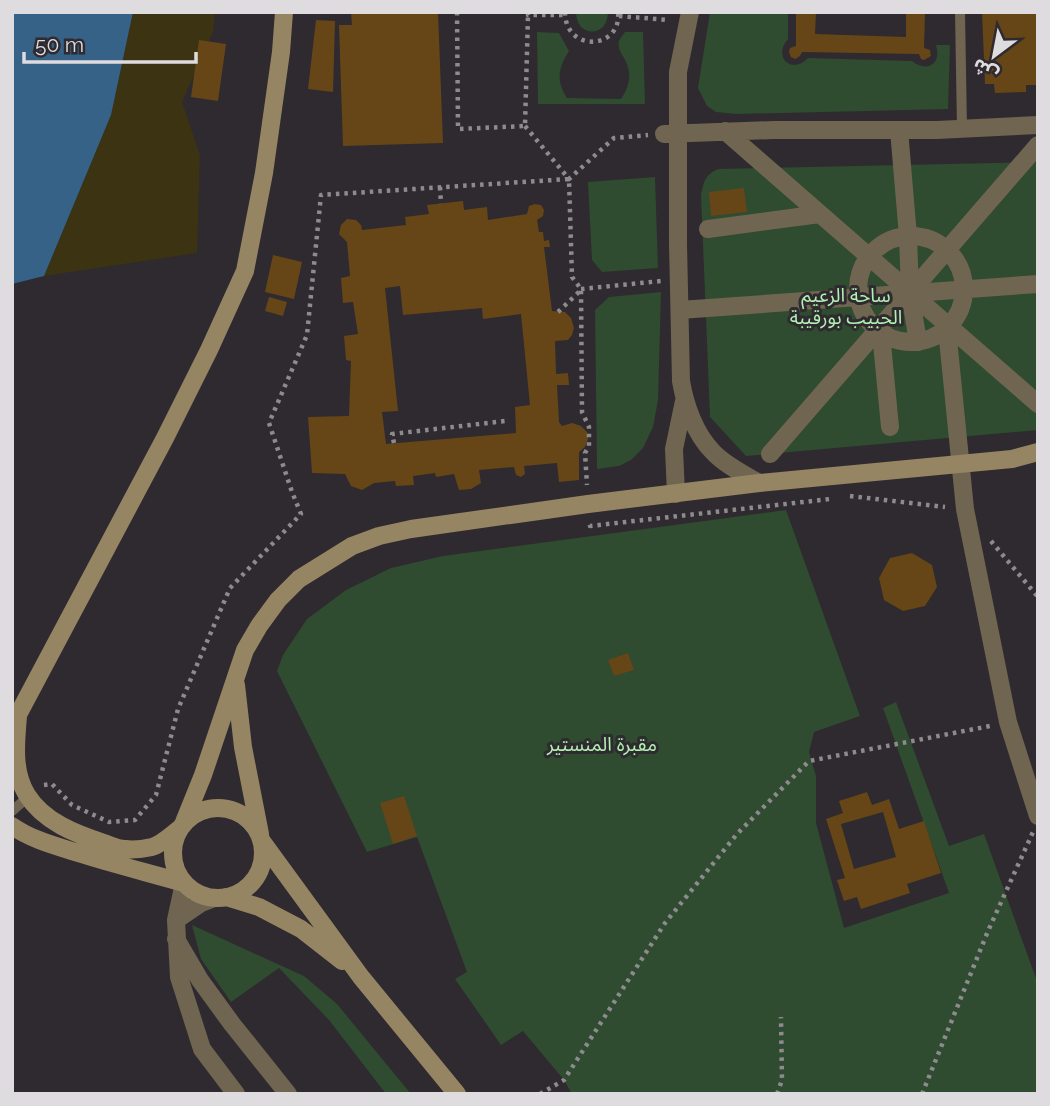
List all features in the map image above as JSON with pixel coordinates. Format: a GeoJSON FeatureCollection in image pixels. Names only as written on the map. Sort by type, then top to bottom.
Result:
{"type":"FeatureCollection","features":[{"type":"Feature","properties":{"kind":"main road"},"geometry":{"type":"LineString","coordinates":[[284,12],[264,173],[245,271],[165,438],[15,720],[15,756],[21,791],[42,812],[77,835],[123,849],[153,846],[166,840],[196,813],[211,808],[226,808],[252,823],[361,977],[457,1094]]}},
{"type":"Feature","properties":{"kind":"main road"},"geometry":{"type":"LineString","coordinates":[[361,977],[301,929],[259,907],[202,896],[192,890],[178,874],[172,851],[174,840],[203,775],[246,650],[278,600],[299,579],[352,546],[379,536],[411,530],[589,504],[759,483],[1012,459],[1038,452]]}},
{"type":"Feature","properties":{"kind":"main road"},"geometry":{"type":"LineString","coordinates":[[1012,459],[1038,466]]}},
{"type":"Feature","properties":{"kind":"main road"},"geometry":{"type":"LineString","coordinates":[[220,898],[240,893],[251,884],[263,859],[243,747],[235,678]]}},
{"type":"Feature","properties":{"kind":"main road"},"geometry":{"type":"LineString","coordinates":[[12,826],[43,842],[184,883]]}},
{"type":"Feature","properties":{"kind":"street"},"geometry":{"type":"LineString","coordinates":[[689,17],[678,72],[671,133],[672,280],[680,310],[681,381],[684,401],[712,452],[759,483]]}},
{"type":"Feature","properties":{"kind":"street"},"geometry":{"type":"LineString","coordinates":[[671,133],[962,129],[1038,125]]}},
{"type":"Feature","properties":{"kind":"street"},"geometry":{"type":"LineString","coordinates":[[899,130],[910,293],[918,342]]}},
{"type":"Feature","properties":{"kind":"street"},"geometry":{"type":"LineString","coordinates":[[725,131],[1038,404]]}},
{"type":"Feature","properties":{"kind":"street"},"geometry":{"type":"LineString","coordinates":[[770,454],[880,332],[910,293],[1038,145]]}},
{"type":"Feature","properties":{"kind":"street"},"geometry":{"type":"LineString","coordinates":[[708,229],[820,214]]}},
{"type":"Feature","properties":{"kind":"street"},"geometry":{"type":"LineString","coordinates":[[908,236],[931,239],[948,250],[958,262],[964,279],[965,297],[959,314],[948,328],[932,339],[914,343],[896,340],[880,332],[867,319],[860,304],[858,287],[861,270],[868,256],[881,244],[897,237],[908,236]]}},
{"type":"Feature","properties":{"kind":"street"},"geometry":{"type":"LineString","coordinates":[[680,310],[1038,284]]}},
{"type":"Feature","properties":{"kind":"street"},"geometry":{"type":"LineString","coordinates":[[948,328],[965,509],[1008,722],[1038,816]]}},
{"type":"Feature","properties":{"kind":"street"},"geometry":{"type":"LineString","coordinates":[[880,332],[890,427]]}},
{"type":"Feature","properties":{"kind":"street"},"geometry":{"type":"LineString","coordinates":[[676,494],[674,449],[684,401]]}},
{"type":"Feature","properties":{"kind":"street"},"geometry":{"type":"LineString","coordinates":[[184,883],[176,920],[179,977],[202,1049],[236,1094]]}},
{"type":"Feature","properties":{"kind":"street"},"geometry":{"type":"LineString","coordinates":[[176,920],[201,903],[220,898]]}},
{"type":"Feature","properties":{"kind":"street"},"geometry":{"type":"LineString","coordinates":[[176,939],[200,980],[288,1094]]}},
{"type":"Feature","properties":{"kind":"lane"},"geometry":{"type":"LineString","coordinates":[[960,12],[962,129]]}},
{"type":"Feature","properties":{"kind":"lane"},"geometry":{"type":"LineString","coordinates":[[12,811],[21,791]]}},
{"type":"Feature","properties":{"kind":"path"},"geometry":{"type":"LineString","coordinates":[[457,12],[458,129],[525,126]]}},
{"type":"Feature","properties":{"kind":"path"},"geometry":{"type":"LineString","coordinates":[[689,17],[619,14],[615,30],[605,39],[591,43],[578,39],[568,29],[565,14],[528,14],[525,126],[569,179],[572,277],[581,290],[582,412],[589,428],[589,446],[585,453],[590,526],[852,496],[965,509]]}},
{"type":"Feature","properties":{"kind":"path"},"geometry":{"type":"LineString","coordinates":[[21,791],[52,784],[72,806],[109,822],[135,820],[156,795],[178,709],[230,588],[301,514],[269,423],[307,335],[320,195],[569,179],[614,138],[671,133]]}},
{"type":"Feature","properties":{"kind":"path"},"geometry":{"type":"LineString","coordinates":[[440,187],[441,204]]}},
{"type":"Feature","properties":{"kind":"path"},"geometry":{"type":"LineString","coordinates":[[558,312],[581,290],[672,280]]}},
{"type":"Feature","properties":{"kind":"path"},"geometry":{"type":"LineString","coordinates":[[394,443],[392,435],[505,421]]}},
{"type":"Feature","properties":{"kind":"path"},"geometry":{"type":"LineString","coordinates":[[989,538],[1038,597]]}},
{"type":"Feature","properties":{"kind":"path"},"geometry":{"type":"LineString","coordinates":[[540,1094],[564,1080],[665,923],[737,834],[808,761],[1008,722]]}},
{"type":"Feature","properties":{"kind":"path"},"geometry":{"type":"LineString","coordinates":[[922,1094],[988,931],[1038,822]]}},
{"type":"Feature","properties":{"kind":"path"},"geometry":{"type":"LineString","coordinates":[[777,1094],[782,1080],[781,1017]]}},
{"type":"Feature","properties":{"kind":"green space"},"geometry":{"type":"Polygon","coordinates":[[[576,12],[608,12],[607,21],[603,27],[592,32],[581,27],[576,12]]]}},
{"type":"Feature","properties":{"kind":"green space"},"geometry":{"type":"Polygon","coordinates":[[[710,12],[788,12],[788,39],[782,52],[786,62],[796,65],[808,58],[912,61],[928,66],[935,62],[937,57],[936,45],[950,45],[948,109],[736,114],[716,112],[707,106],[698,88],[710,12]]]}},
{"type":"Feature","properties":{"kind":"green space"},"geometry":{"type":"Polygon","coordinates":[[[537,32],[559,33],[569,51],[562,63],[560,74],[561,86],[567,98],[621,99],[628,86],[629,76],[619,41],[625,32],[643,32],[645,104],[538,104],[537,32]]]}},
{"type":"Feature","properties":{"kind":"green space","name":"ساحة الزعيم الحبيب بورقيبة"},"geometry":{"type":"Polygon","coordinates":[[[1038,162],[1038,430],[746,456],[710,417],[701,195],[704,182],[710,174],[718,169],[1038,162]]]}},
{"type":"Feature","properties":{"kind":"green space"},"geometry":{"type":"Polygon","coordinates":[[[655,177],[658,268],[602,272],[592,260],[588,182],[655,177]]]}},
{"type":"Feature","properties":{"kind":"green space"},"geometry":{"type":"Polygon","coordinates":[[[661,292],[658,400],[653,427],[643,448],[631,460],[619,466],[597,469],[595,310],[609,297],[661,292]]]}},
{"type":"Feature","properties":{"kind":"green space","name":"مقبرة المنستير"},"geometry":{"type":"Polygon","coordinates":[[[786,510],[860,716],[814,732],[809,752],[816,776],[816,823],[844,928],[949,893],[883,708],[896,702],[949,846],[984,834],[1038,984],[1038,1094],[572,1094],[564,1080],[523,1031],[501,1045],[455,979],[467,972],[417,837],[367,852],[277,671],[283,655],[307,619],[346,590],[391,568],[443,556],[786,510]]]}},
{"type":"Feature","properties":{"kind":"green space"},"geometry":{"type":"Polygon","coordinates":[[[192,925],[304,976],[337,1004],[411,1094],[386,1094],[329,1020],[279,968],[231,1002],[201,959],[192,925]]]}},
{"type":"Feature","properties":{"kind":"sand"},"geometry":{"type":"Polygon","coordinates":[[[133,12],[215,12],[213,32],[182,102],[200,155],[197,253],[44,276],[111,115],[133,12]]]}},
{"type":"Feature","properties":{"kind":"water"},"geometry":{"type":"Polygon","coordinates":[[[12,12],[133,12],[111,115],[44,276],[12,284],[12,12]]]}},
{"type":"Feature","properties":{"kind":"building"},"geometry":{"type":"Polygon","coordinates":[[[351,12],[438,12],[443,143],[343,146],[339,25],[352,25],[351,12]]]}},
{"type":"Feature","properties":{"kind":"building"},"geometry":{"type":"Polygon","coordinates":[[[796,12],[816,12],[815,34],[906,37],[906,12],[925,12],[924,48],[930,50],[931,56],[924,60],[919,54],[802,52],[795,59],[789,52],[790,48],[796,46],[796,12]]]}},
{"type":"Feature","properties":{"kind":"building"},"geometry":{"type":"Polygon","coordinates":[[[982,12],[1038,12],[1038,85],[1026,85],[1026,92],[995,93],[994,84],[985,84],[982,12]]]}},
{"type":"Feature","properties":{"kind":"building"},"geometry":{"type":"Polygon","coordinates":[[[316,20],[335,21],[333,92],[308,89],[316,20]]]}},
{"type":"Feature","properties":{"kind":"building"},"geometry":{"type":"Polygon","coordinates":[[[199,40],[226,44],[218,101],[191,97],[199,40]]]}},
{"type":"Feature","properties":{"kind":"building"},"geometry":{"type":"Polygon","coordinates":[[[744,188],[747,212],[711,216],[709,192],[744,188]]]}},
{"type":"Feature","properties":{"kind":"building"},"geometry":{"type":"Polygon","coordinates":[[[463,201],[464,210],[487,207],[488,220],[527,214],[529,206],[535,204],[541,205],[544,210],[543,216],[537,220],[544,241],[549,240],[550,247],[544,247],[552,311],[565,312],[571,318],[574,328],[568,340],[555,341],[556,374],[568,373],[569,385],[557,385],[559,422],[562,426],[572,423],[581,426],[587,432],[585,447],[579,452],[579,480],[559,482],[557,463],[524,466],[525,474],[521,477],[516,475],[514,467],[479,470],[481,483],[471,489],[459,490],[454,474],[436,477],[435,473],[413,476],[414,485],[396,486],[395,481],[374,483],[362,490],[351,486],[345,474],[312,473],[308,417],[349,416],[351,361],[346,360],[344,336],[358,334],[353,302],[343,303],[341,278],[350,276],[347,242],[339,234],[341,225],[347,219],[356,220],[362,230],[406,225],[405,217],[429,214],[427,205],[463,201]],[[400,286],[385,288],[398,411],[382,412],[386,444],[516,433],[515,407],[530,405],[521,314],[483,319],[482,308],[403,315],[400,286]]]}},
{"type":"Feature","properties":{"kind":"building"},"geometry":{"type":"Polygon","coordinates":[[[273,255],[302,262],[294,299],[265,292],[273,255]]]}},
{"type":"Feature","properties":{"kind":"building"},"geometry":{"type":"Polygon","coordinates":[[[269,297],[287,302],[283,316],[265,311],[269,297]]]}},
{"type":"Feature","properties":{"kind":"building"},"geometry":{"type":"Polygon","coordinates":[[[912,553],[932,565],[937,587],[925,606],[903,611],[884,600],[879,578],[890,558],[912,553]]]}},
{"type":"Feature","properties":{"kind":"building"},"geometry":{"type":"Polygon","coordinates":[[[628,653],[634,670],[614,676],[608,660],[628,653]]]}},
{"type":"Feature","properties":{"kind":"building"},"geometry":{"type":"Polygon","coordinates":[[[867,792],[872,805],[889,799],[899,829],[924,821],[941,873],[907,884],[910,893],[861,909],[857,897],[844,901],[837,880],[845,878],[826,819],[843,813],[839,801],[867,792]],[[883,812],[841,824],[854,869],[896,857],[883,812]]]}},
{"type":"Feature","properties":{"kind":"building"},"geometry":{"type":"Polygon","coordinates":[[[404,796],[417,836],[393,844],[380,803],[404,796]]]}}]}
